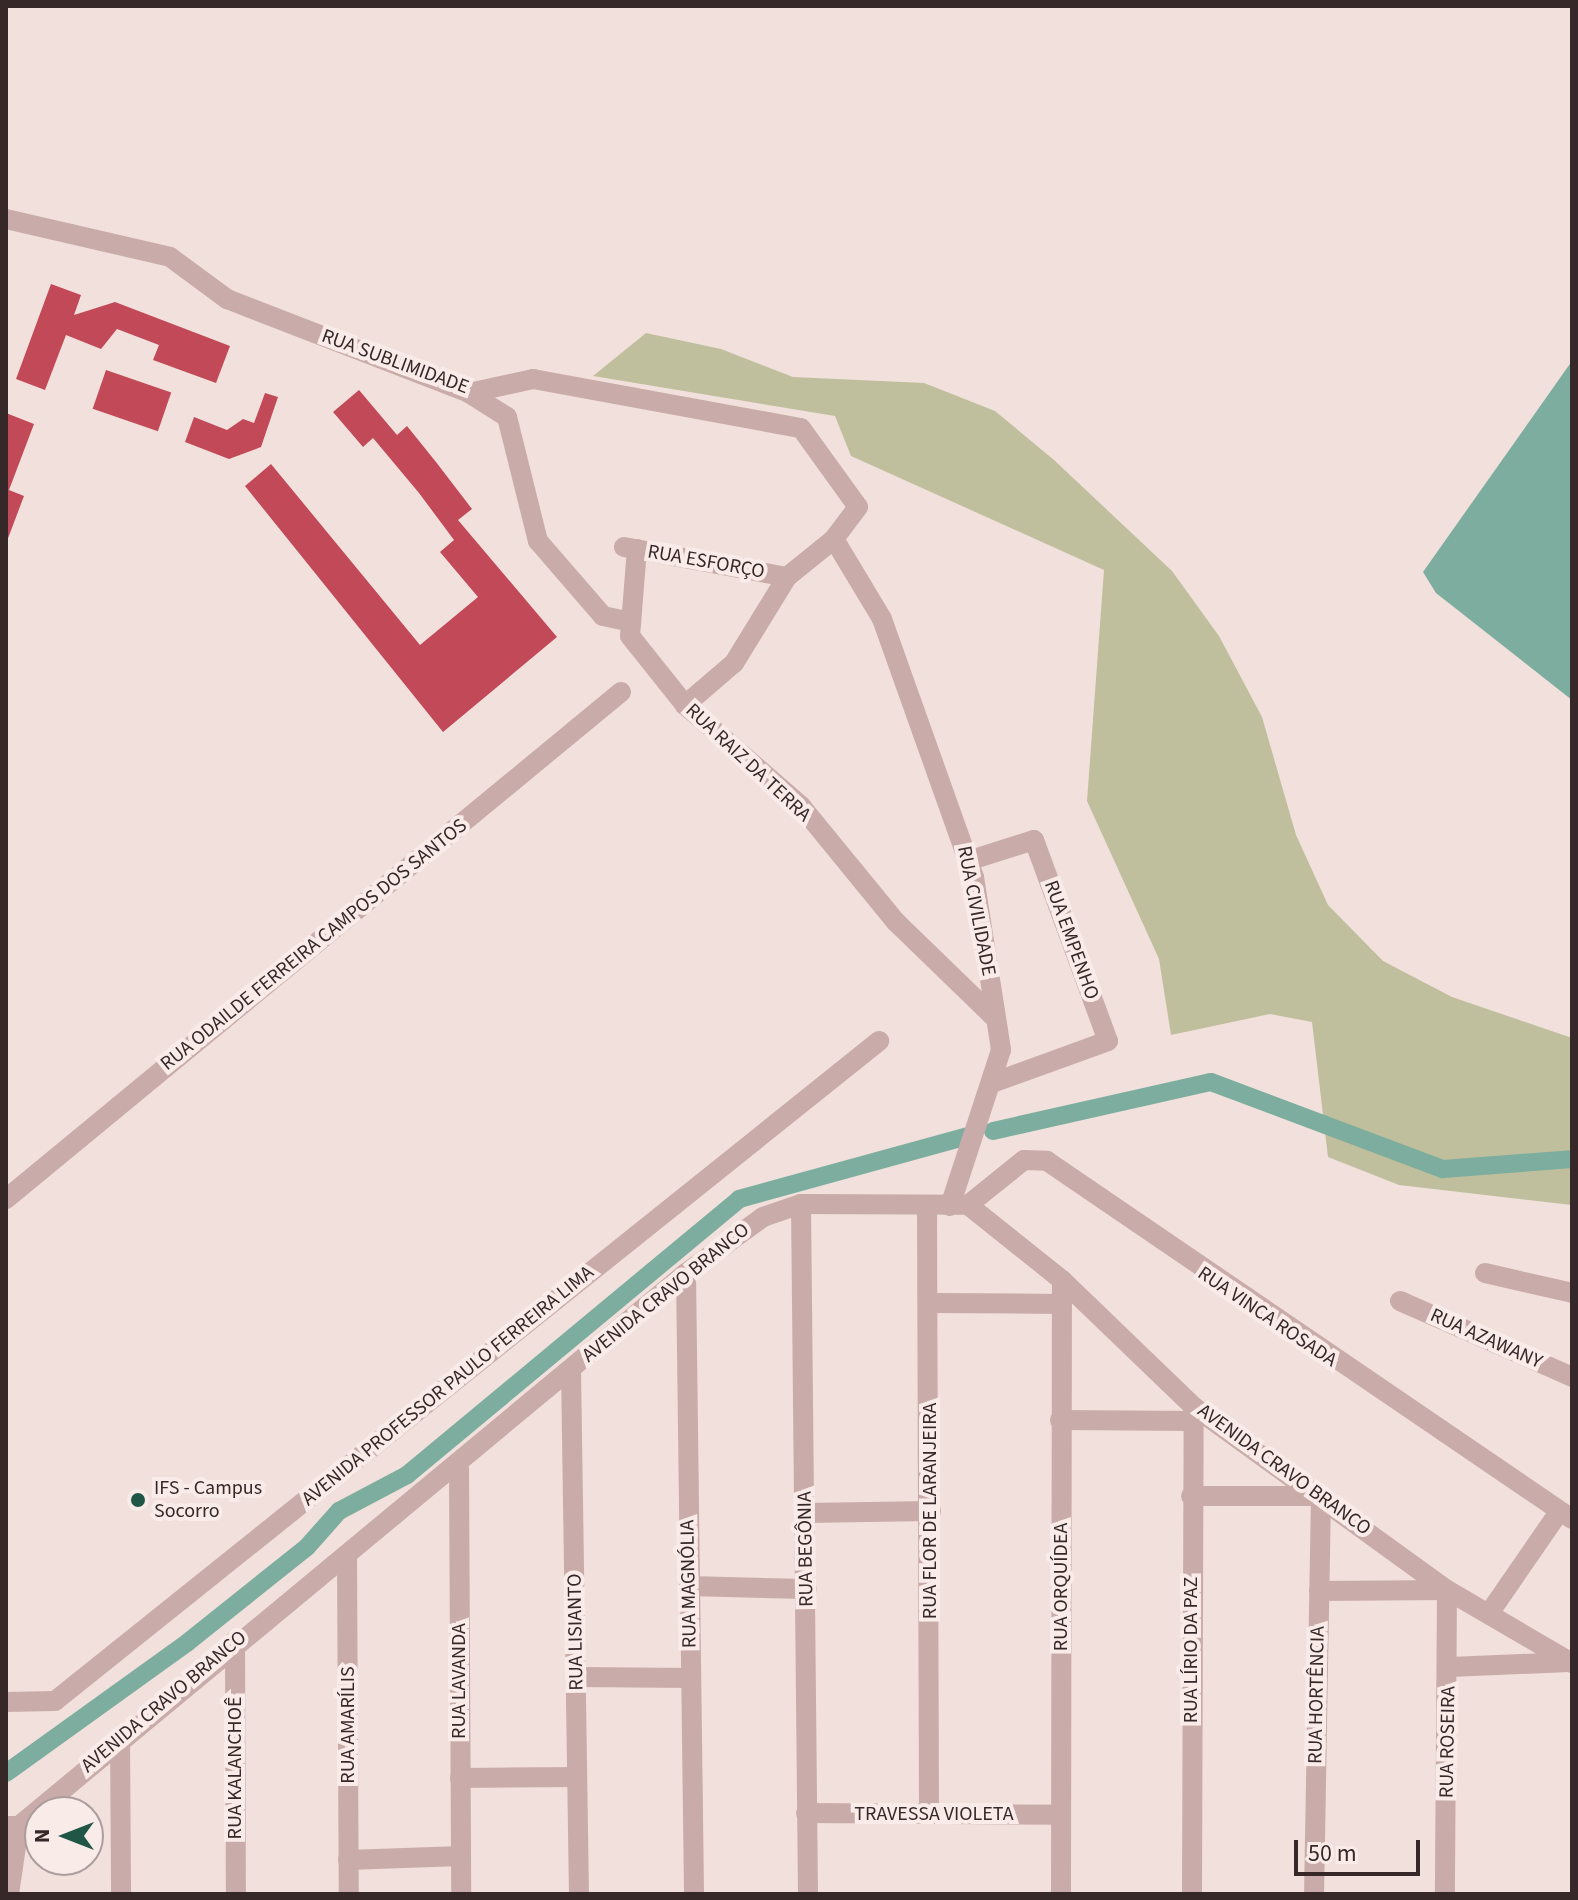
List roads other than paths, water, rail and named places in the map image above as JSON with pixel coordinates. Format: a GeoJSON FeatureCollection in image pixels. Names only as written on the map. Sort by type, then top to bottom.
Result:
{"type":"FeatureCollection","features":[{"type":"Feature","properties":{"kind":"street","name":"RUA SUBLIMIDADE"},"geometry":{"type":"LineString","coordinates":[[6,219],[170,257],[227,299],[469,393],[533,379],[801,428],[858,507],[834,539]]}},
{"type":"Feature","properties":{"kind":"street"},"geometry":{"type":"LineString","coordinates":[[469,393],[507,417],[538,541],[603,616],[631,622]]}},
{"type":"Feature","properties":{"kind":"street"},"geometry":{"type":"LineString","coordinates":[[685,705],[734,663],[787,577],[834,539]]}},
{"type":"Feature","properties":{"kind":"street","name":"RUA CIVILIDADE"},"geometry":{"type":"LineString","coordinates":[[834,539],[882,619],[971,860],[1001,1050],[959,1205]]}},
{"type":"Feature","properties":{"kind":"street","name":"RUA RAIZ DA TERRA"},"geometry":{"type":"LineString","coordinates":[[630,548],[630,636],[685,705],[801,806],[896,922],[996,1019]]}},
{"type":"Feature","properties":{"kind":"street","name":"RUA ESFORÇO"},"geometry":{"type":"LineString","coordinates":[[630,548],[787,577]]}},
{"type":"Feature","properties":{"kind":"street","name":"RUA ODAILDE FERREIRA CAMPOS DOS SANTOS"},"geometry":{"type":"LineString","coordinates":[[6,1199],[621,692]]}},
{"type":"Feature","properties":{"kind":"street","name":"RUA EMPENHO"},"geometry":{"type":"LineString","coordinates":[[971,860],[1034,840],[1108,1041],[992,1083]]}},
{"type":"Feature","properties":{"kind":"street","name":"AVENIDA PROFESSOR PAULO FERREIRA LIMA"},"geometry":{"type":"LineString","coordinates":[[6,1702],[55,1701],[879,1041]]}},
{"type":"Feature","properties":{"kind":"street","name":"RUA VINCA ROSADA"},"geometry":{"type":"LineString","coordinates":[[959,1205],[1024,1160],[1047,1161],[1565,1516]]}},
{"type":"Feature","properties":{"kind":"street","name":"AVENIDA CRAVO BRANCO"},"geometry":{"type":"LineString","coordinates":[[12,1826],[235,1641],[459,1468],[686,1273],[763,1217],[801,1204],[927,1208],[959,1205],[1062,1280],[1194,1414],[1321,1496],[1447,1590],[1490,1612],[1571,1662]]}},
{"type":"Feature","properties":{"kind":"street","name":"RUA BEGÔNIA"},"geometry":{"type":"LineString","coordinates":[[801,1204],[808,1894]]}},
{"type":"Feature","properties":{"kind":"street","name":"RUA FLOR DE LARANJEIRA"},"geometry":{"type":"LineString","coordinates":[[927,1208],[931,1511],[929,1813]]}},
{"type":"Feature","properties":{"kind":"street","name":"RUA MAGNÓLIA"},"geometry":{"type":"LineString","coordinates":[[686,1273],[694,1894]]}},
{"type":"Feature","properties":{"kind":"street"},"geometry":{"type":"LineString","coordinates":[[1485,1273],[1572,1293]]}},
{"type":"Feature","properties":{"kind":"street","name":"RUA ORQUÍDEA"},"geometry":{"type":"LineString","coordinates":[[1061,1894],[1062,1280]]}},
{"type":"Feature","properties":{"kind":"street","name":"RUA AZAWANY"},"geometry":{"type":"LineString","coordinates":[[1400,1301],[1572,1377]]}},
{"type":"Feature","properties":{"kind":"street"},"geometry":{"type":"LineString","coordinates":[[930,1303],[1061,1304]]}},
{"type":"Feature","properties":{"kind":"street","name":"RUA LISIANTO"},"geometry":{"type":"LineString","coordinates":[[571,1370],[579,1894]]}},
{"type":"Feature","properties":{"kind":"street"},"geometry":{"type":"LineString","coordinates":[[1060,1420],[1194,1414]]}},
{"type":"Feature","properties":{"kind":"street","name":"RUA LÍRIO DA PAZ"},"geometry":{"type":"LineString","coordinates":[[1192,1894],[1191,1496],[1194,1414]]}},
{"type":"Feature","properties":{"kind":"street","name":"RUA LAVANDA"},"geometry":{"type":"LineString","coordinates":[[459,1468],[461,1894]]}},
{"type":"Feature","properties":{"kind":"street"},"geometry":{"type":"LineString","coordinates":[[1191,1496],[1321,1496]]}},
{"type":"Feature","properties":{"kind":"street","name":"RUA HORTÊNCIA"},"geometry":{"type":"LineString","coordinates":[[1314,1894],[1321,1496]]}},
{"type":"Feature","properties":{"kind":"street"},"geometry":{"type":"LineString","coordinates":[[805,1513],[931,1511]]}},
{"type":"Feature","properties":{"kind":"street"},"geometry":{"type":"LineString","coordinates":[[1490,1612],[1565,1516]]}},
{"type":"Feature","properties":{"kind":"street","name":"RUA AMARÍLIS"},"geometry":{"type":"LineString","coordinates":[[347,1556],[349,1894]]}},
{"type":"Feature","properties":{"kind":"street"},"geometry":{"type":"LineString","coordinates":[[689,1586],[807,1589]]}},
{"type":"Feature","properties":{"kind":"street"},"geometry":{"type":"LineString","coordinates":[[1319,1591],[1447,1590]]}},
{"type":"Feature","properties":{"kind":"street","name":"RUA ROSEIRA"},"geometry":{"type":"LineString","coordinates":[[1445,1894],[1450,1667],[1447,1590]]}},
{"type":"Feature","properties":{"kind":"street","name":"RUA KALANCHOÊ"},"geometry":{"type":"LineString","coordinates":[[235,1641],[236,1894]]}},
{"type":"Feature","properties":{"kind":"street"},"geometry":{"type":"LineString","coordinates":[[1450,1667],[1571,1662]]}},
{"type":"Feature","properties":{"kind":"street"},"geometry":{"type":"LineString","coordinates":[[577,1677],[691,1678]]}},
{"type":"Feature","properties":{"kind":"street"},"geometry":{"type":"LineString","coordinates":[[120,1739],[121,1894]]}},
{"type":"Feature","properties":{"kind":"street"},"geometry":{"type":"LineString","coordinates":[[460,1778],[577,1777]]}},
{"type":"Feature","properties":{"kind":"street","name":"TRAVESSA VIOLETA"},"geometry":{"type":"LineString","coordinates":[[806,1813],[1061,1815]]}},
{"type":"Feature","properties":{"kind":"street"},"geometry":{"type":"LineString","coordinates":[[9,1894],[12,1826]]}},
{"type":"Feature","properties":{"kind":"street"},"geometry":{"type":"LineString","coordinates":[[348,1860],[461,1856]]}},
{"type":"Feature","properties":{"kind":"waterway"},"geometry":{"type":"LineString","coordinates":[[993,1131],[1211,1082],[1443,1169],[1572,1159]]}},
{"type":"Feature","properties":{"kind":"waterway"},"geometry":{"type":"LineString","coordinates":[[6,1773],[188,1642],[307,1547],[339,1511],[407,1475],[739,1199],[967,1136]]}},
{"type":"Feature","properties":{"kind":"place","name":"IFS - Campus Socorro"},"geometry":{"type":"Point","coordinates":[138,1500]}}]}
